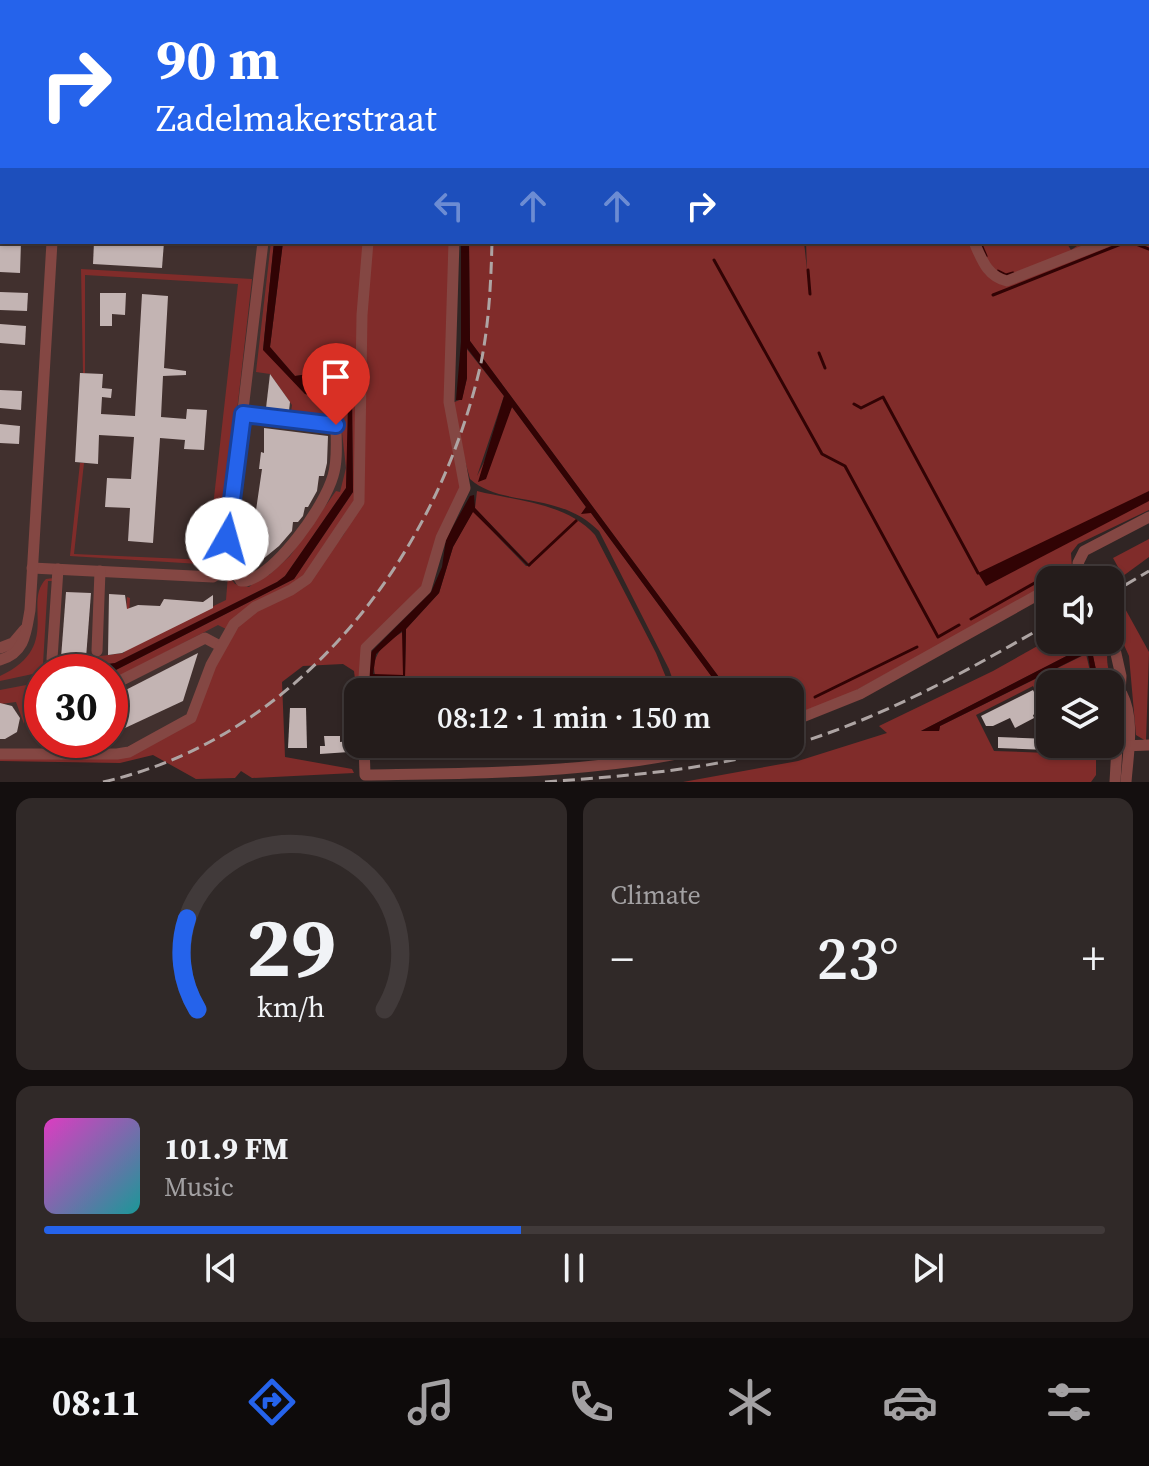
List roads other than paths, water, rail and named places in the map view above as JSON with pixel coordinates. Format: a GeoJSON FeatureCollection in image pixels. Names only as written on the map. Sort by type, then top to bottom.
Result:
{"type":"FeatureCollection","features":[{"type":"Feature","properties":{"kind":"street"},"geometry":{"type":"LineString","coordinates":[[0,660],[13,655],[20,648],[27,627],[52,244]]}},
{"type":"Feature","properties":{"kind":"street"},"geometry":{"type":"LineString","coordinates":[[224,569],[263,244]]}},
{"type":"Feature","properties":{"kind":"street"},"geometry":{"type":"LineString","coordinates":[[128,752],[186,722],[194,712],[220,646],[244,614],[307,579],[359,502],[362,315],[368,244]]}},
{"type":"Feature","properties":{"kind":"street"},"geometry":{"type":"LineString","coordinates":[[364,678],[366,648],[426,589],[441,538],[465,488],[449,402],[454,244]]}},
{"type":"Feature","properties":{"kind":"street"},"geometry":{"type":"LineString","coordinates":[[975,244],[986,269],[1007,281],[1101,244]]}},
{"type":"Feature","properties":{"kind":"street"},"geometry":{"type":"LineString","coordinates":[[32,568],[213,577],[224,569],[234,570],[241,581],[246,581],[274,562],[305,526],[328,488],[335,470],[336,425],[243,414]]}},
{"type":"Feature","properties":{"kind":"street"},"geometry":{"type":"LineString","coordinates":[[1079,566],[1084,551],[1149,517]]}},
{"type":"Feature","properties":{"kind":"street"},"geometry":{"type":"LineString","coordinates":[[52,654],[58,569]]}},
{"type":"Feature","properties":{"kind":"street"},"geometry":{"type":"LineString","coordinates":[[97,651],[100,571]]}},
{"type":"Feature","properties":{"kind":"street"},"geometry":{"type":"LineString","coordinates":[[804,716],[860,694],[1036,596]]}},
{"type":"Feature","properties":{"kind":"street"},"geometry":{"type":"LineString","coordinates":[[0,648],[13,643],[27,627]]}},
{"type":"Feature","properties":{"kind":"street"},"geometry":{"type":"LineString","coordinates":[[128,677],[205,638],[220,646]]}},
{"type":"Feature","properties":{"kind":"street"},"geometry":{"type":"LineString","coordinates":[[1124,698],[1124,728]]}},
{"type":"Feature","properties":{"kind":"street"},"geometry":{"type":"LineString","coordinates":[[1124,742],[1149,745]]}},
{"type":"Feature","properties":{"kind":"street"},"geometry":{"type":"LineString","coordinates":[[0,754],[24,754]]}},
{"type":"Feature","properties":{"kind":"street"},"geometry":{"type":"LineString","coordinates":[[1124,755],[1126,782]]}},
{"type":"Feature","properties":{"kind":"street"},"geometry":{"type":"LineString","coordinates":[[364,758],[365,775],[577,766],[650,758]]}},
{"type":"Feature","properties":{"kind":"street"},"geometry":{"type":"LineString","coordinates":[[1115,782],[1120,758]]}},
{"type":"Feature","properties":{"kind":"waterway"},"geometry":{"type":"LineString","coordinates":[[981,244],[986,256]]}},
{"type":"Feature","properties":{"kind":"waterway"},"geometry":{"type":"LineString","coordinates":[[993,295],[1121,244]]}},
{"type":"Feature","properties":{"kind":"waterway"},"geometry":{"type":"LineString","coordinates":[[1136,244],[1149,249]]}},
{"type":"Feature","properties":{"kind":"waterway"},"geometry":{"type":"LineString","coordinates":[[714,260],[822,454],[845,466],[938,637],[959,625]]}},
{"type":"Feature","properties":{"kind":"waterway"},"geometry":{"type":"LineString","coordinates":[[808,270],[810,294]]}},
{"type":"Feature","properties":{"kind":"waterway"},"geometry":{"type":"LineString","coordinates":[[998,271],[1006,275],[1013,273]]}},
{"type":"Feature","properties":{"kind":"waterway"},"geometry":{"type":"LineString","coordinates":[[819,353],[825,368]]}},
{"type":"Feature","properties":{"kind":"waterway"},"geometry":{"type":"LineString","coordinates":[[854,404],[861,408],[883,397],[978,573]]}},
{"type":"Feature","properties":{"kind":"waterway"},"geometry":{"type":"LineString","coordinates":[[971,619],[1036,582]]}},
{"type":"Feature","properties":{"kind":"waterway"},"geometry":{"type":"LineString","coordinates":[[815,697],[917,647]]}},
{"type":"Feature","properties":{"kind":"railway"},"geometry":{"type":"LineString","coordinates":[[103,782],[174,759],[240,724],[298,680],[350,627],[395,568],[432,503],[461,434],[484,348],[492,244]]}},
{"type":"Feature","properties":{"kind":"railway"},"geometry":{"type":"LineString","coordinates":[[1124,586],[1149,571]]}},
{"type":"Feature","properties":{"kind":"railway"},"geometry":{"type":"LineString","coordinates":[[545,782],[639,774],[733,760],[776,750],[897,705],[1036,631]]}}]}
